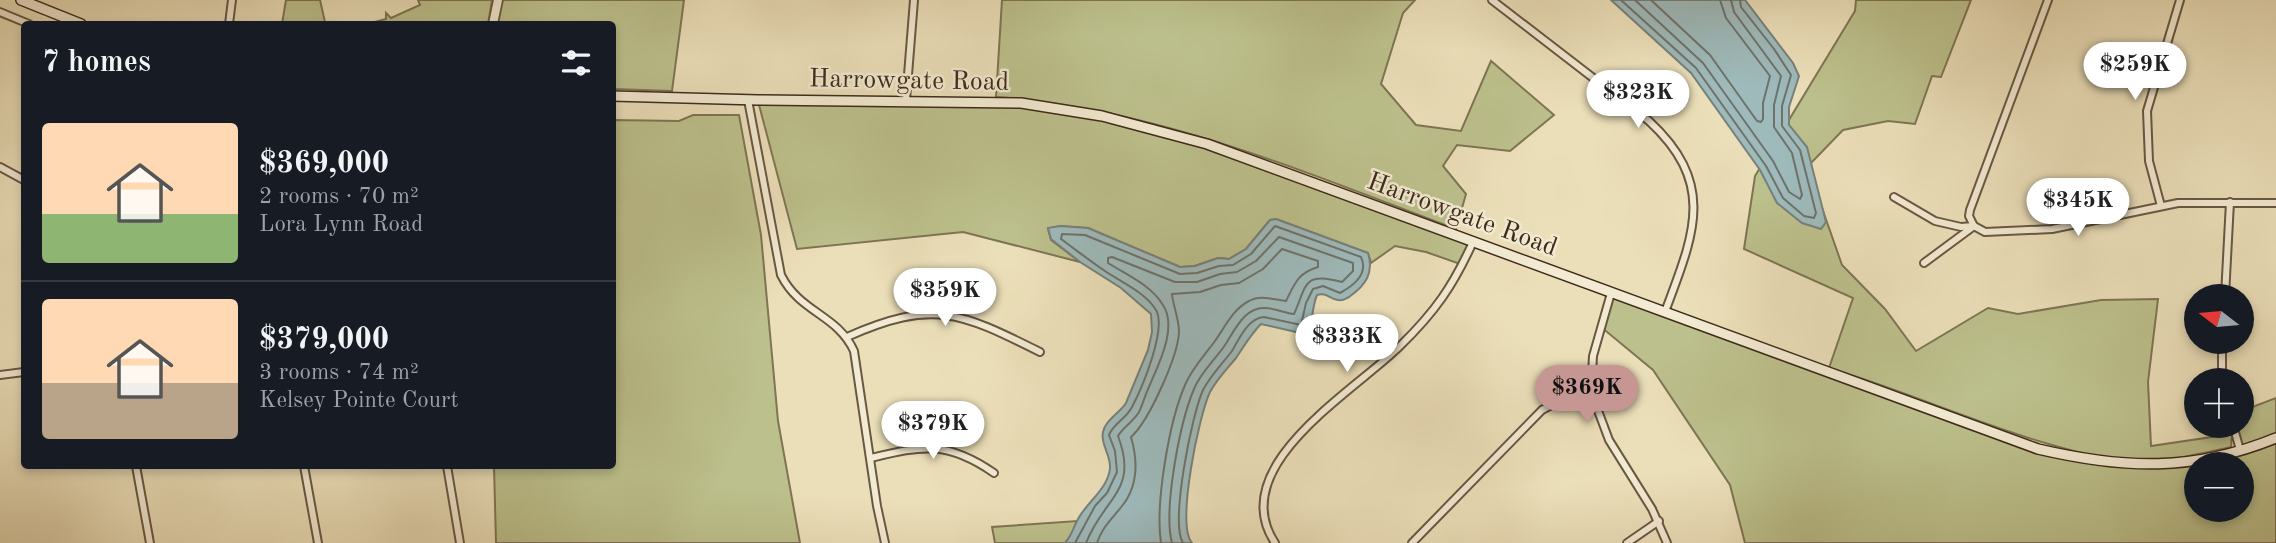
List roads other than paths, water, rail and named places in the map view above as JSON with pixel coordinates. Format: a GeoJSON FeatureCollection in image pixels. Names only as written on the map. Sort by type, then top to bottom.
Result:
{"type":"FeatureCollection","features":[{"type":"Feature","properties":{"kind":"main road"},"geometry":{"type":"LineString","coordinates":[[21,0],[74,21]]}},
{"type":"Feature","properties":{"kind":"main road","name":"Harrowgate Road"},"geometry":{"type":"LineString","coordinates":[[616,96],[1021,103],[1119,119],[1207,144],[2039,449],[2104,462],[2155,465],[2192,461],[2276,438]]}},
{"type":"Feature","properties":{"kind":"street"},"geometry":{"type":"LineString","coordinates":[[229,21],[232,0]]}},
{"type":"Feature","properties":{"kind":"street"},"geometry":{"type":"LineString","coordinates":[[494,21],[498,0]]}},
{"type":"Feature","properties":{"kind":"street"},"geometry":{"type":"LineString","coordinates":[[906,100],[914,0]]}},
{"type":"Feature","properties":{"kind":"street"},"geometry":{"type":"LineString","coordinates":[[1492,0],[1649,121],[1681,159],[1693,193],[1693,224],[1687,254],[1665,312]]}},
{"type":"Feature","properties":{"kind":"street"},"geometry":{"type":"LineString","coordinates":[[1974,226],[1969,216],[1970,210],[2048,0]]}},
{"type":"Feature","properties":{"kind":"street"},"geometry":{"type":"LineString","coordinates":[[2161,206],[2149,160],[2147,111],[2180,0]]}},
{"type":"Feature","properties":{"kind":"street"},"geometry":{"type":"LineString","coordinates":[[0,12],[22,21]]}},
{"type":"Feature","properties":{"kind":"street"},"geometry":{"type":"LineString","coordinates":[[748,100],[781,275],[794,296],[834,324],[847,337],[857,361],[885,543]]}},
{"type":"Feature","properties":{"kind":"street"},"geometry":{"type":"LineString","coordinates":[[0,167],[21,178]]}},
{"type":"Feature","properties":{"kind":"street"},"geometry":{"type":"LineString","coordinates":[[1894,197],[1936,221],[1948,225],[1974,226],[1985,232],[2052,229],[2161,206],[2199,201],[2276,203]]}},
{"type":"Feature","properties":{"kind":"street"},"geometry":{"type":"LineString","coordinates":[[2226,284],[2230,202]]}},
{"type":"Feature","properties":{"kind":"street"},"geometry":{"type":"LineString","coordinates":[[1924,263],[1974,226]]}},
{"type":"Feature","properties":{"kind":"street"},"geometry":{"type":"LineString","coordinates":[[1275,543],[1263,516],[1262,506],[1265,485],[1277,465],[1326,410],[1390,356],[1437,306],[1458,275],[1473,242]]}},
{"type":"Feature","properties":{"kind":"street"},"geometry":{"type":"LineString","coordinates":[[1611,293],[1593,356],[1591,392],[1608,440],[1659,521],[1667,543]]}},
{"type":"Feature","properties":{"kind":"street"},"geometry":{"type":"LineString","coordinates":[[847,337],[902,317],[940,313],[969,319],[1040,352]]}},
{"type":"Feature","properties":{"kind":"street"},"geometry":{"type":"LineString","coordinates":[[0,375],[21,372]]}},
{"type":"Feature","properties":{"kind":"street"},"geometry":{"type":"LineString","coordinates":[[1412,543],[1542,410],[1562,400],[1591,392]]}},
{"type":"Feature","properties":{"kind":"street"},"geometry":{"type":"LineString","coordinates":[[2237,438],[2240,450]]}},
{"type":"Feature","properties":{"kind":"street"},"geometry":{"type":"LineString","coordinates":[[871,458],[920,448],[938,448],[964,454],[994,473]]}},
{"type":"Feature","properties":{"kind":"street"},"geometry":{"type":"LineString","coordinates":[[137,469],[150,543]]}},
{"type":"Feature","properties":{"kind":"street"},"geometry":{"type":"LineString","coordinates":[[305,469],[318,543]]}},
{"type":"Feature","properties":{"kind":"street"},"geometry":{"type":"LineString","coordinates":[[448,469],[460,543]]}},
{"type":"Feature","properties":{"kind":"street"},"geometry":{"type":"LineString","coordinates":[[1627,543],[1659,521]]}},
{"type":"Feature","properties":{"kind":"water"},"geometry":{"type":"Polygon","coordinates":[[[1611,0],[1745,0],[1793,63],[1799,76],[1789,107],[1789,125],[1807,147],[1826,222],[1821,229],[1802,223],[1777,203],[1760,170],[1691,73],[1611,0]]]}},
{"type":"Feature","properties":{"kind":"water"},"geometry":{"type":"Polygon","coordinates":[[[1276,219],[1368,253],[1370,267],[1364,283],[1343,300],[1323,294],[1317,295],[1307,340],[1296,332],[1261,324],[1213,387],[1205,404],[1191,469],[1187,515],[1192,543],[1065,543],[1108,476],[1110,463],[1103,432],[1126,403],[1148,350],[1152,332],[1151,314],[1121,288],[1080,262],[1051,239],[1048,228],[1088,228],[1180,267],[1195,266],[1218,258],[1229,259],[1246,249],[1270,220],[1276,219]]]}}]}
